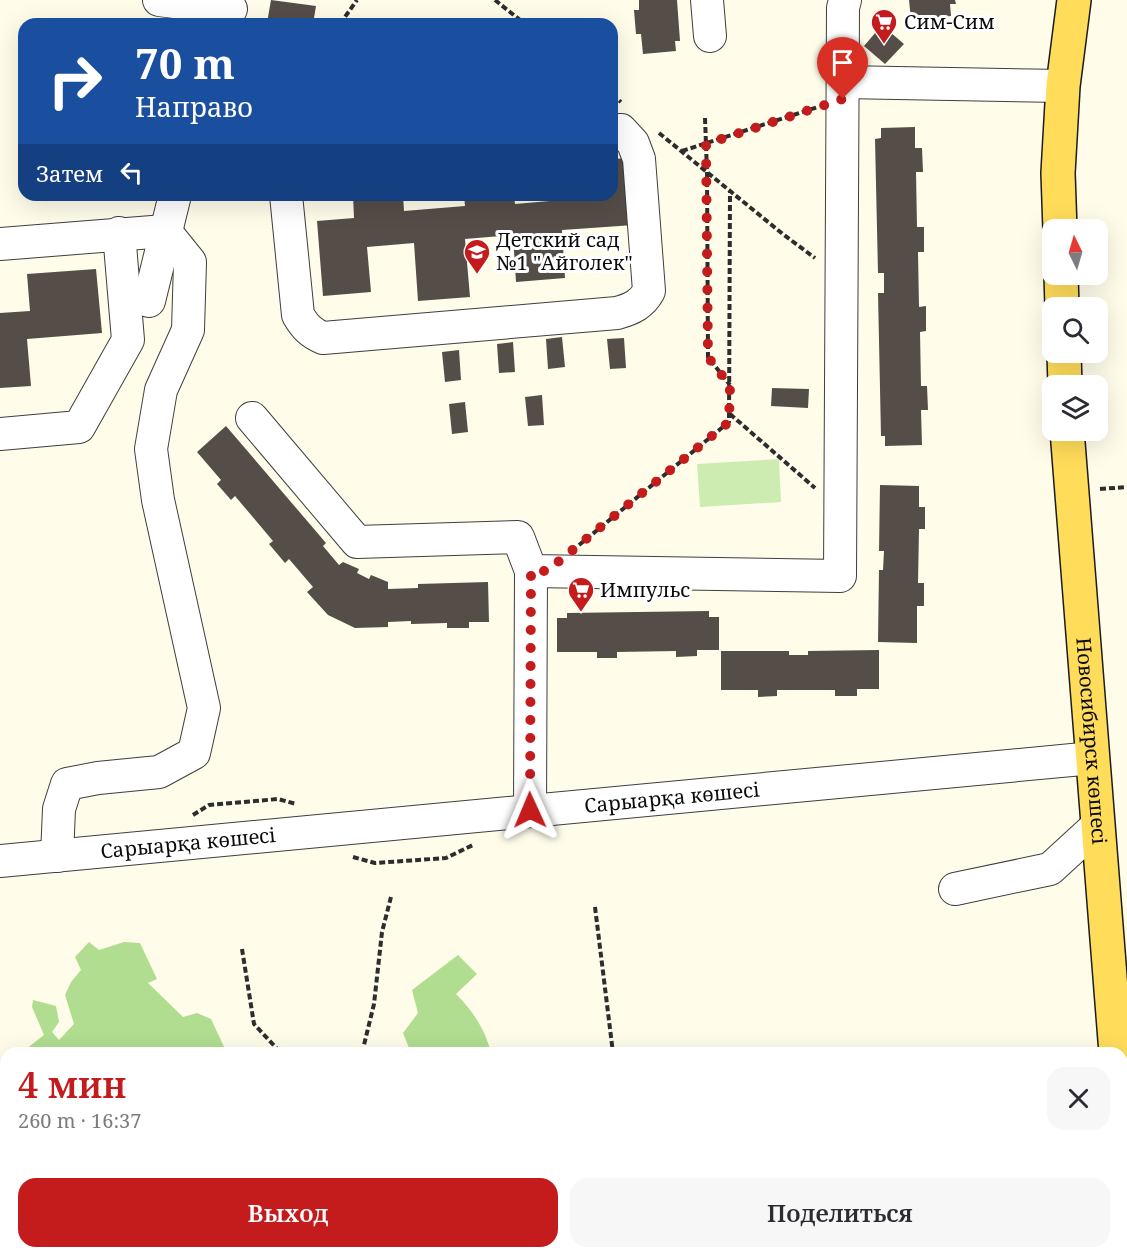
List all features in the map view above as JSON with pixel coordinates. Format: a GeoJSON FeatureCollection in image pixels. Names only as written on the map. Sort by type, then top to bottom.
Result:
{"type":"FeatureCollection","features":[{"type":"Feature","properties":{"kind":"main road"},"geometry":{"type":"LineString","coordinates":[[1060,219],[1058,173],[1064,86],[1074,0]]}},
{"type":"Feature","properties":{"kind":"main road","name":"Новосибирск көшесі"},"geometry":{"type":"LineString","coordinates":[[1068,441],[1116,1047]]}},
{"type":"Feature","properties":{"kind":"street"},"geometry":{"type":"LineString","coordinates":[[159,0],[230,11]]}},
{"type":"Feature","properties":{"kind":"street"},"geometry":{"type":"LineString","coordinates":[[707,0],[710,36]]}},
{"type":"Feature","properties":{"kind":"street"},"geometry":{"type":"LineString","coordinates":[[539,571],[840,576],[843,8],[845,0]]}},
{"type":"Feature","properties":{"kind":"street"},"geometry":{"type":"LineString","coordinates":[[843,91],[1064,86]]}},
{"type":"Feature","properties":{"kind":"street"},"geometry":{"type":"LineString","coordinates":[[287,201],[298,315],[312,334],[323,338],[618,313],[633,309],[645,299],[649,291],[639,159],[633,143],[621,130],[621,120]]}},
{"type":"Feature","properties":{"kind":"street"},"geometry":{"type":"LineString","coordinates":[[149,301],[173,201]]}},
{"type":"Feature","properties":{"kind":"street"},"geometry":{"type":"LineString","coordinates":[[0,244],[165,231]]}},
{"type":"Feature","properties":{"kind":"street"},"geometry":{"type":"LineString","coordinates":[[57,856],[59,809],[68,784],[98,778],[159,772],[177,763],[194,753],[204,708],[158,500],[151,449],[161,390],[188,330],[190,262],[165,231]]}},
{"type":"Feature","properties":{"kind":"street"},"geometry":{"type":"LineString","coordinates":[[0,434],[79,427],[128,340],[119,234]]}},
{"type":"Feature","properties":{"kind":"street"},"geometry":{"type":"LineString","coordinates":[[252,418],[357,542],[518,537],[539,571],[530,810]]}},
{"type":"Feature","properties":{"kind":"street","name":"Сарыарқа көшесі"},"geometry":{"type":"LineString","coordinates":[[0,861],[1093,758]]}},
{"type":"Feature","properties":{"kind":"street"},"geometry":{"type":"LineString","coordinates":[[955,889],[1050,869],[1098,825]]}},
{"type":"Feature","properties":{"kind":"path"},"geometry":{"type":"LineString","coordinates":[[344,18],[357,0]]}},
{"type":"Feature","properties":{"kind":"path"},"geometry":{"type":"LineString","coordinates":[[495,0],[518,18]]}},
{"type":"Feature","properties":{"kind":"path"},"geometry":{"type":"LineString","coordinates":[[681,151],[706,144],[843,91]]}},
{"type":"Feature","properties":{"kind":"path"},"geometry":{"type":"LineString","coordinates":[[705,118],[708,357],[730,386]]}},
{"type":"Feature","properties":{"kind":"path"},"geometry":{"type":"LineString","coordinates":[[655,130],[784,235],[841,277]]}},
{"type":"Feature","properties":{"kind":"path"},"geometry":{"type":"LineString","coordinates":[[539,571],[729,422],[730,191]]}},
{"type":"Feature","properties":{"kind":"path"},"geometry":{"type":"LineString","coordinates":[[730,413],[840,510]]}},
{"type":"Feature","properties":{"kind":"path"},"geometry":{"type":"LineString","coordinates":[[363,1047],[374,1004],[382,932],[391,897]]}},
{"type":"Feature","properties":{"kind":"path"},"geometry":{"type":"LineString","coordinates":[[595,907],[612,1047]]}},
{"type":"Feature","properties":{"kind":"path"},"geometry":{"type":"LineString","coordinates":[[242,949],[255,1024],[276,1047]]}},
{"type":"Feature","properties":{"kind":"green space"},"geometry":{"type":"Polygon","coordinates":[[[779,459],[781,502],[700,507],[697,464],[779,459]]]}},
{"type":"Feature","properties":{"kind":"green space"},"geometry":{"type":"Polygon","coordinates":[[[89,942],[99,950],[124,942],[140,943],[157,979],[148,983],[183,1017],[197,1013],[211,1019],[224,1047],[29,1047],[44,1035],[32,1007],[33,1000],[56,1006],[59,1022],[52,1032],[59,1040],[74,1024],[65,995],[71,982],[81,970],[75,957],[89,942]]]}},
{"type":"Feature","properties":{"kind":"green space"},"geometry":{"type":"Polygon","coordinates":[[[458,955],[477,974],[456,994],[478,1021],[489,1047],[409,1047],[403,1033],[418,1013],[412,990],[458,955]]]}},
{"type":"Feature","properties":{"kind":"building"},"geometry":{"type":"Polygon","coordinates":[[[271,0],[316,6],[314,18],[268,18],[271,0]]]}},
{"type":"Feature","properties":{"kind":"building"},"geometry":{"type":"Polygon","coordinates":[[[639,0],[677,0],[680,41],[675,41],[676,51],[643,54],[641,34],[636,34],[634,10],[639,10],[639,0]]]}},
{"type":"Feature","properties":{"kind":"building"},"geometry":{"type":"Polygon","coordinates":[[[909,0],[955,0],[956,4],[950,4],[951,16],[911,20],[909,0]]]}},
{"type":"Feature","properties":{"kind":"building","name":"Сим-Сим"},"geometry":{"type":"Polygon","coordinates":[[[882,25],[904,44],[885,64],[864,46],[882,25]]]}},
{"type":"Feature","properties":{"kind":"building"},"geometry":{"type":"Polygon","coordinates":[[[915,127],[915,148],[922,148],[923,172],[916,172],[917,227],[924,227],[924,252],[918,252],[919,307],[926,306],[926,331],[920,332],[921,386],[927,386],[928,410],[921,410],[922,445],[885,446],[885,436],[881,436],[878,293],[884,293],[884,273],[878,273],[875,139],[881,138],[881,128],[915,127]]]}},
{"type":"Feature","properties":{"kind":"building"},"geometry":{"type":"Polygon","coordinates":[[[628,158],[634,225],[562,230],[565,278],[516,282],[513,235],[465,239],[470,297],[418,301],[414,243],[367,247],[371,292],[323,296],[317,221],[354,218],[353,201],[403,201],[404,211],[465,206],[465,201],[515,201],[515,204],[550,201],[618,201],[618,159],[628,158]]]}},
{"type":"Feature","properties":{"kind":"building"},"geometry":{"type":"Polygon","coordinates":[[[96,269],[102,333],[27,339],[31,386],[0,388],[0,313],[30,311],[27,274],[96,269]]]}},
{"type":"Feature","properties":{"kind":"building"},"geometry":{"type":"Polygon","coordinates":[[[562,337],[565,367],[548,369],[546,339],[562,337]]]}},
{"type":"Feature","properties":{"kind":"building"},"geometry":{"type":"Polygon","coordinates":[[[624,338],[626,368],[610,369],[607,339],[624,338]]]}},
{"type":"Feature","properties":{"kind":"building"},"geometry":{"type":"Polygon","coordinates":[[[513,342],[515,372],[499,373],[497,344],[513,342]]]}},
{"type":"Feature","properties":{"kind":"building"},"geometry":{"type":"Polygon","coordinates":[[[459,350],[461,380],[445,382],[442,352],[459,350]]]}},
{"type":"Feature","properties":{"kind":"building"},"geometry":{"type":"Polygon","coordinates":[[[772,388],[809,389],[808,408],[771,406],[772,388]]]}},
{"type":"Feature","properties":{"kind":"building"},"geometry":{"type":"Polygon","coordinates":[[[542,395],[544,425],[528,426],[525,397],[542,395]]]}},
{"type":"Feature","properties":{"kind":"building"},"geometry":{"type":"Polygon","coordinates":[[[465,402],[468,432],[452,434],[449,404],[465,402]]]}},
{"type":"Feature","properties":{"kind":"building"},"geometry":{"type":"Polygon","coordinates":[[[226,426],[326,543],[323,546],[339,565],[343,562],[359,569],[357,573],[369,579],[371,575],[388,582],[388,589],[418,588],[418,584],[488,582],[489,622],[469,622],[469,628],[447,628],[447,623],[411,624],[411,621],[388,622],[388,627],[355,628],[328,615],[307,592],[313,587],[289,559],[285,563],[269,544],[273,541],[235,496],[231,500],[217,484],[221,480],[197,452],[226,426]]]}},
{"type":"Feature","properties":{"kind":"building"},"geometry":{"type":"Polygon","coordinates":[[[880,485],[919,486],[919,507],[925,507],[925,529],[919,529],[918,583],[924,583],[924,606],[917,606],[917,643],[878,642],[879,570],[883,570],[884,551],[879,551],[880,485]]]}},
{"type":"Feature","properties":{"kind":"building"},"geometry":{"type":"Polygon","coordinates":[[[709,611],[709,617],[719,617],[719,650],[697,650],[697,656],[676,657],[676,651],[617,652],[617,658],[597,658],[597,652],[557,652],[557,618],[567,618],[567,613],[709,611]]]}},
{"type":"Feature","properties":{"kind":"building"},"geometry":{"type":"Polygon","coordinates":[[[879,650],[879,689],[857,689],[857,696],[835,696],[835,690],[777,690],[777,696],[758,697],[758,690],[721,690],[721,651],[789,651],[789,655],[808,655],[808,651],[879,650]]]}},
{"type":"Feature","properties":{"kind":"place","name":"Сим-Сим"},"geometry":{"type":"Point","coordinates":[884,45]}},
{"type":"Feature","properties":{"kind":"place","name":"Детский сад №1 \"Айголек\""},"geometry":{"type":"Point","coordinates":[477,275]}},
{"type":"Feature","properties":{"kind":"place","name":"Импульс"},"geometry":{"type":"Point","coordinates":[581,613]}},
{"type":"Feature","properties":{"kind":"route"},"geometry":{"type":"LineString","coordinates":[[530,810],[531,571],[547,571],[729,422],[730,386],[708,357],[706,144],[843,99]]}}]}
